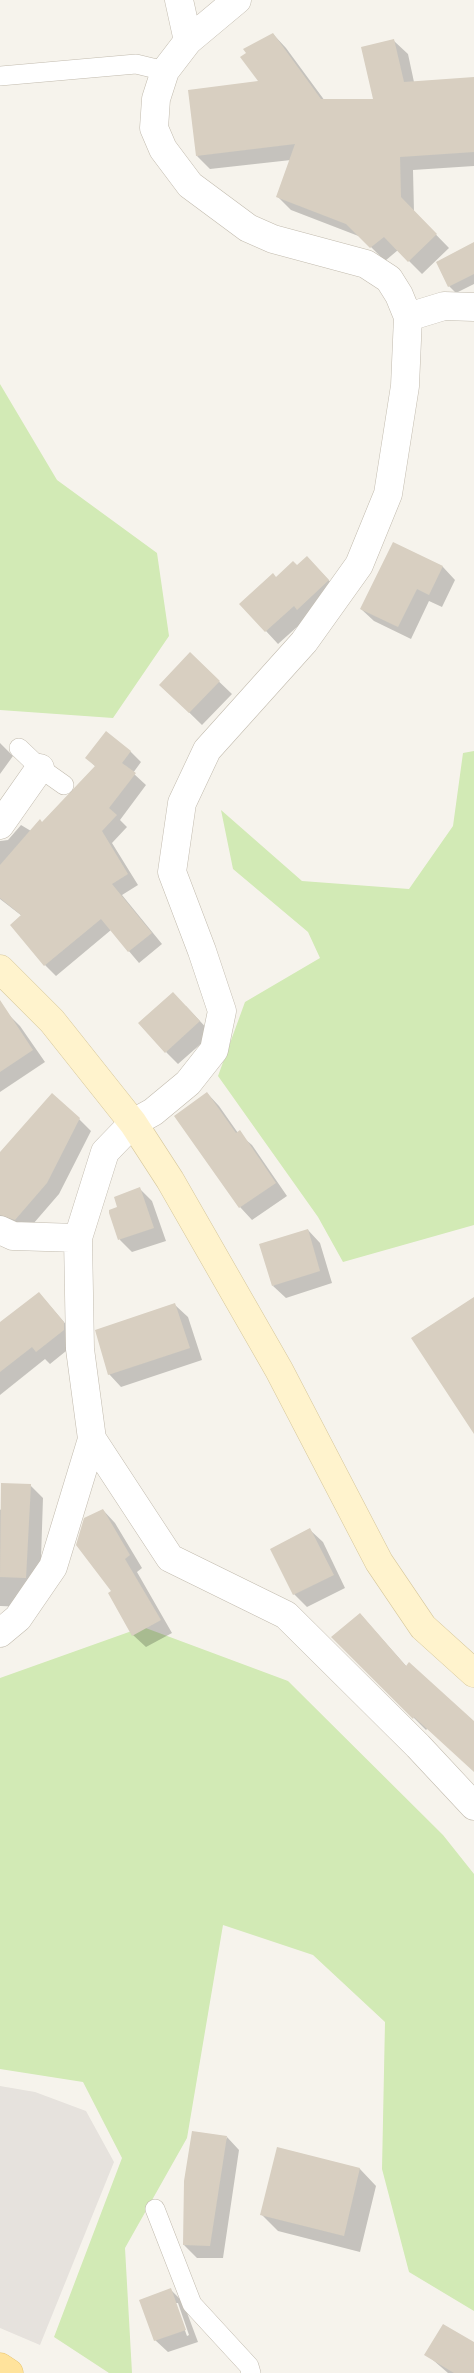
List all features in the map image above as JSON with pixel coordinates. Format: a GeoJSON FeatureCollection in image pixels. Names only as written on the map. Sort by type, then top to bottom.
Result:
{"type":"FeatureCollection","features":[{"type":"Feature","properties":{"kind":"main road"},"geometry":{"type":"LineString","coordinates":[[0,2367],[9,2373]]}},
{"type":"Feature","properties":{"kind":"street"},"geometry":{"type":"LineString","coordinates":[[179,0],[188,41]]}},
{"type":"Feature","properties":{"kind":"street"},"geometry":{"type":"LineString","coordinates":[[0,1633],[18,1618],[53,1567],[92,1439],[80,1349],[78,1238],[105,1152],[133,1123],[153,1112],[188,1084],[214,1050],[222,1012],[202,951],[172,872],[182,803],[207,750],[304,642],[359,565],[388,494],[405,386],[408,317],[400,295],[389,279],[366,264],[273,240],[248,228],[190,185],[163,150],[154,128],[156,100],[166,71],[188,41],[237,0]]}},
{"type":"Feature","properties":{"kind":"street"},"geometry":{"type":"LineString","coordinates":[[408,317],[444,306],[474,307]]}},
{"type":"Feature","properties":{"kind":"street"},"geometry":{"type":"LineString","coordinates":[[0,825],[40,768]]}},
{"type":"Feature","properties":{"kind":"street"},"geometry":{"type":"LineString","coordinates":[[0,969],[52,1021],[133,1123],[170,1180],[275,1363],[379,1562],[422,1627],[474,1673]]}},
{"type":"Feature","properties":{"kind":"street"},"geometry":{"type":"LineString","coordinates":[[0,1230],[13,1236],[78,1238]]}},
{"type":"Feature","properties":{"kind":"street"},"geometry":{"type":"LineString","coordinates":[[92,1439],[170,1558],[286,1615],[418,1746],[474,1806]]}},
{"type":"Feature","properties":{"kind":"lane"},"geometry":{"type":"LineString","coordinates":[[0,76],[136,64],[166,71]]}},
{"type":"Feature","properties":{"kind":"lane"},"geometry":{"type":"LineString","coordinates":[[18,748],[40,768],[64,785]]}},
{"type":"Feature","properties":{"kind":"lane"},"geometry":{"type":"LineString","coordinates":[[155,2209],[192,2304],[249,2366],[251,2373]]}},
{"type":"Feature","properties":{"kind":"shaded area"},"geometry":{"type":"Polygon","coordinates":[[[0,2086],[35,2092],[86,2111],[114,2162],[40,2345],[0,2328],[0,2086]]]}},
{"type":"Feature","properties":{"kind":"green space"},"geometry":{"type":"Polygon","coordinates":[[[0,384],[57,480],[157,553],[169,636],[113,718],[0,710],[0,384]]]}},
{"type":"Feature","properties":{"kind":"green space"},"geometry":{"type":"Polygon","coordinates":[[[474,751],[474,1225],[343,1262],[318,1217],[218,1076],[245,1002],[320,958],[308,932],[233,869],[221,810],[302,881],[409,889],[453,826],[463,753],[474,751]]]}},
{"type":"Feature","properties":{"kind":"green space"},"geometry":{"type":"Polygon","coordinates":[[[143,1627],[288,1681],[443,1835],[474,1874],[474,2311],[409,2272],[382,2169],[385,2022],[313,1955],[223,1925],[187,2138],[125,2248],[132,2373],[109,2373],[54,2337],[122,2158],[83,2082],[0,2069],[0,1678],[143,1627]]]}},
{"type":"Feature","properties":{"kind":"building"},"geometry":{"type":"Polygon","coordinates":[[[273,33],[321,99],[373,99],[361,47],[394,39],[404,82],[474,77],[474,152],[400,157],[401,197],[437,234],[408,262],[384,237],[370,248],[346,224],[276,197],[295,144],[196,156],[188,90],[258,81],[240,57],[246,53],[243,49],[273,33]]]}},
{"type":"Feature","properties":{"kind":"building"},"geometry":{"type":"Polygon","coordinates":[[[474,242],[474,274],[448,287],[436,262],[474,242]]]}},
{"type":"Feature","properties":{"kind":"building"},"geometry":{"type":"Polygon","coordinates":[[[393,542],[443,566],[429,595],[417,589],[398,627],[360,609],[393,542]]]}},
{"type":"Feature","properties":{"kind":"building"},"geometry":{"type":"Polygon","coordinates":[[[307,556],[329,580],[297,610],[294,606],[265,632],[239,604],[273,573],[276,577],[293,561],[297,565],[307,556]]]}},
{"type":"Feature","properties":{"kind":"building"},"geometry":{"type":"Polygon","coordinates":[[[190,652],[220,681],[189,713],[159,685],[190,652]]]}},
{"type":"Feature","properties":{"kind":"building"},"geometry":{"type":"Polygon","coordinates":[[[106,731],[131,751],[122,763],[136,773],[109,808],[117,815],[102,831],[128,874],[112,884],[152,933],[128,952],[101,919],[44,966],[10,925],[21,915],[0,898],[0,865],[40,819],[42,822],[95,766],[85,758],[106,731]]]}},
{"type":"Feature","properties":{"kind":"building"},"geometry":{"type":"Polygon","coordinates":[[[173,992],[200,1021],[165,1053],[138,1023],[173,992]]]}},
{"type":"Feature","properties":{"kind":"building"},"geometry":{"type":"Polygon","coordinates":[[[0,1000],[33,1050],[0,1072],[0,1000]]]}},
{"type":"Feature","properties":{"kind":"building"},"geometry":{"type":"Polygon","coordinates":[[[207,1092],[236,1133],[240,1130],[276,1183],[239,1208],[174,1116],[207,1092]]]}},
{"type":"Feature","properties":{"kind":"building"},"geometry":{"type":"Polygon","coordinates":[[[52,1093],[80,1118],[47,1183],[15,1220],[0,1215],[0,1152],[52,1093]]]}},
{"type":"Feature","properties":{"kind":"building"},"geometry":{"type":"Polygon","coordinates":[[[140,1187],[154,1228],[118,1240],[109,1213],[109,1210],[117,1207],[114,1197],[140,1187]]]}},
{"type":"Feature","properties":{"kind":"building"},"geometry":{"type":"Polygon","coordinates":[[[308,1229],[320,1271],[272,1286],[259,1244],[308,1229]]]}},
{"type":"Feature","properties":{"kind":"building"},"geometry":{"type":"Polygon","coordinates":[[[39,1292],[64,1322],[64,1330],[36,1352],[32,1347],[0,1372],[0,1322],[39,1292]]]}},
{"type":"Feature","properties":{"kind":"building"},"geometry":{"type":"Polygon","coordinates":[[[474,1297],[474,1434],[411,1338],[474,1297]]]}},
{"type":"Feature","properties":{"kind":"building"},"geometry":{"type":"Polygon","coordinates":[[[175,1303],[190,1348],[108,1375],[95,1330],[175,1303]]]}},
{"type":"Feature","properties":{"kind":"building"},"geometry":{"type":"Polygon","coordinates":[[[1,1483],[31,1484],[26,1578],[0,1577],[1,1483]]]}},
{"type":"Feature","properties":{"kind":"building"},"geometry":{"type":"Polygon","coordinates":[[[103,1509],[130,1555],[125,1559],[161,1620],[132,1636],[108,1593],[111,1591],[76,1545],[84,1518],[103,1509]]]}},
{"type":"Feature","properties":{"kind":"building"},"geometry":{"type":"Polygon","coordinates":[[[310,1528],[334,1575],[293,1595],[270,1549],[310,1528]]]}},
{"type":"Feature","properties":{"kind":"building"},"geometry":{"type":"Polygon","coordinates":[[[360,1613],[406,1666],[409,1662],[474,1721],[474,1772],[414,1717],[413,1719],[331,1637],[360,1613]]]}},
{"type":"Feature","properties":{"kind":"building"},"geometry":{"type":"Polygon","coordinates":[[[192,2131],[227,2136],[210,2246],[183,2245],[184,2181],[192,2131]]]}},
{"type":"Feature","properties":{"kind":"building"},"geometry":{"type":"Polygon","coordinates":[[[277,2147],[360,2168],[344,2236],[260,2215],[277,2147]]]}},
{"type":"Feature","properties":{"kind":"building"},"geometry":{"type":"Polygon","coordinates":[[[171,2288],[186,2330],[154,2341],[139,2300],[171,2288]]]}},
{"type":"Feature","properties":{"kind":"building"},"geometry":{"type":"Polygon","coordinates":[[[443,2324],[474,2342],[474,2373],[454,2373],[424,2355],[443,2324]]]}}]}
